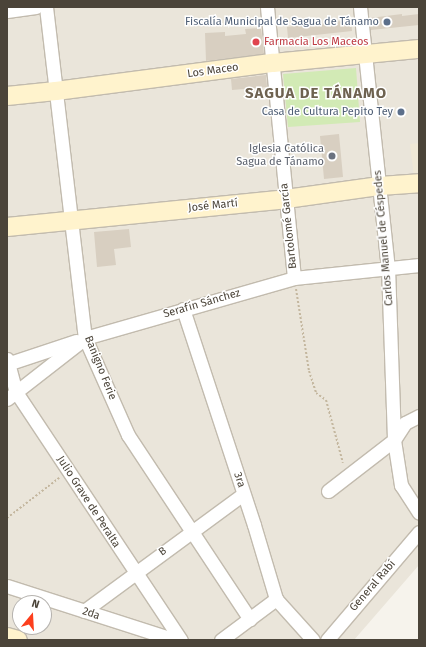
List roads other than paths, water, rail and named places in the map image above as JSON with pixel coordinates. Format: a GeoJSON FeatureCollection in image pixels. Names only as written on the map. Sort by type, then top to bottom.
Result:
{"type":"FeatureCollection","features":[{"type":"Feature","properties":{"kind":"street"},"geometry":{"type":"LineString","coordinates":[[7,11],[36,7]]}},
{"type":"Feature","properties":{"kind":"street","name":"Banigno Ferie"},"geometry":{"type":"LineString","coordinates":[[46,7],[86,338],[128,435],[250,619]]}},
{"type":"Feature","properties":{"kind":"street","name":"Bartolomé García"},"geometry":{"type":"LineString","coordinates":[[267,7],[294,278]]}},
{"type":"Feature","properties":{"kind":"street","name":"Carlos Manuel de Céspedes"},"geometry":{"type":"LineString","coordinates":[[360,7],[388,267],[394,440],[401,485],[419,513]]}},
{"type":"Feature","properties":{"kind":"street","name":"Los Maceo"},"geometry":{"type":"LineString","coordinates":[[7,96],[273,63],[419,49]]}},
{"type":"Feature","properties":{"kind":"street","name":"José Martí"},"geometry":{"type":"LineString","coordinates":[[7,228],[286,199],[380,186],[419,183]]}},
{"type":"Feature","properties":{"kind":"street","name":"Serafín Sánchez"},"geometry":{"type":"LineString","coordinates":[[11,395],[86,338],[294,278],[388,267],[419,265]]}},
{"type":"Feature","properties":{"kind":"street","name":"3ra"},"geometry":{"type":"LineString","coordinates":[[183,309],[276,599],[313,640]]}},
{"type":"Feature","properties":{"kind":"street"},"geometry":{"type":"LineString","coordinates":[[7,362],[86,338]]}},
{"type":"Feature","properties":{"kind":"street","name":"Julio Grave de Peralta"},"geometry":{"type":"LineString","coordinates":[[7,362],[11,395],[68,472],[181,640]]}},
{"type":"Feature","properties":{"kind":"street"},"geometry":{"type":"LineString","coordinates":[[328,491],[394,440],[405,423],[419,416]]}},
{"type":"Feature","properties":{"kind":"street","name":"B"},"geometry":{"type":"LineString","coordinates":[[84,611],[243,494]]}},
{"type":"Feature","properties":{"kind":"street","name":"General Rabí"},"geometry":{"type":"LineString","coordinates":[[327,640],[419,532]]}},
{"type":"Feature","properties":{"kind":"street","name":"2da"},"geometry":{"type":"LineString","coordinates":[[7,586],[175,640]]}},
{"type":"Feature","properties":{"kind":"street"},"geometry":{"type":"LineString","coordinates":[[221,640],[276,599]]}},
{"type":"Feature","properties":{"kind":"street"},"geometry":{"type":"LineString","coordinates":[[7,637],[18,640]]}},
{"type":"Feature","properties":{"kind":"place","name":"Fiscalía Municipal de Sagua de Tánamo"},"geometry":{"type":"Point","coordinates":[387,22]}},
{"type":"Feature","properties":{"kind":"place","name":"Farmacia Los Maceos"},"geometry":{"type":"Point","coordinates":[256,42]}},
{"type":"Feature","properties":{"kind":"place","name":"Casa de Cultura Pepito Tey"},"geometry":{"type":"Point","coordinates":[401,112]}},
{"type":"Feature","properties":{"kind":"place","name":"Iglesia Católica Sagua de Tánamo"},"geometry":{"type":"Point","coordinates":[332,156]}},
{"type":"Feature","properties":{"kind":"district","name":"SAGUA DE TÁNAMO"},"geometry":{"type":"Point","coordinates":[316,94]}}]}
